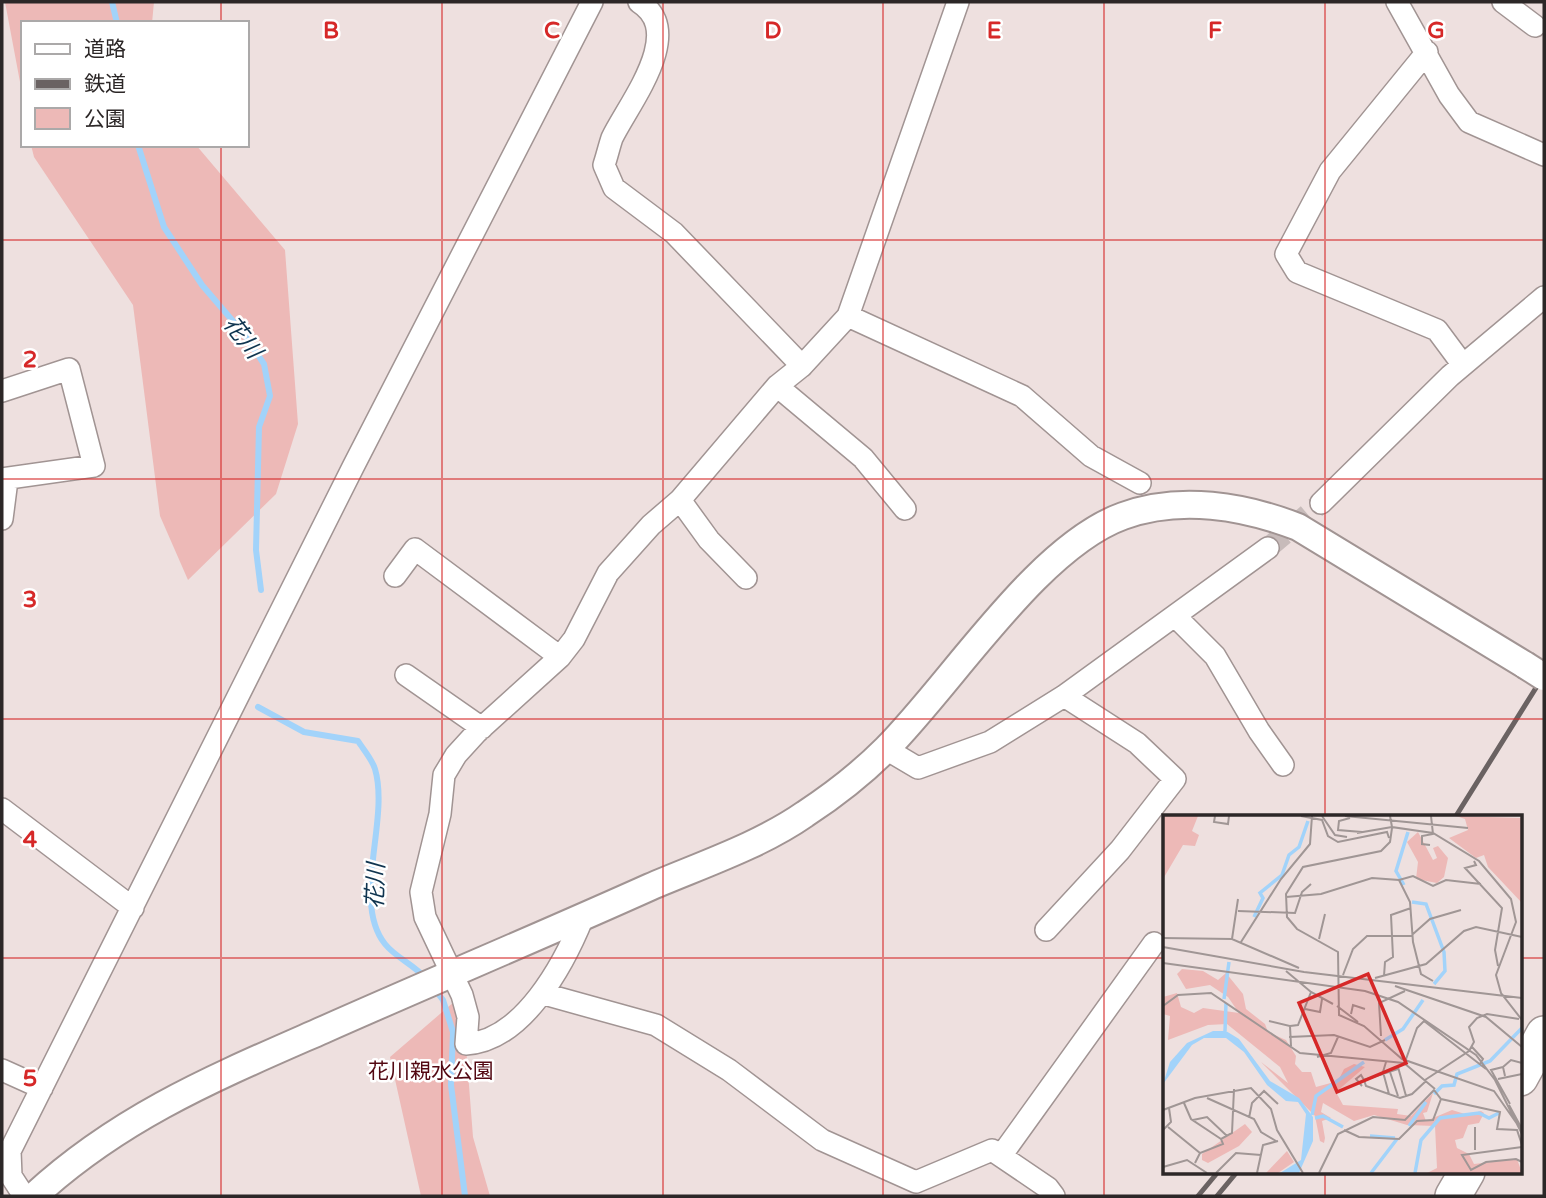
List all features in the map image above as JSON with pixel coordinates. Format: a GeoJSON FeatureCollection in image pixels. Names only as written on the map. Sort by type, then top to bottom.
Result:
{"type":"FeatureCollection","features":[{"type":"Feature","properties":{"kind":"highway"},"geometry":{"type":"LineString","coordinates":[[1522,1074],[1544,1034]]}},
{"type":"Feature","properties":{"kind":"highway"},"geometry":{"type":"LineString","coordinates":[[1453,1196],[1466,1174]]}},
{"type":"Feature","properties":{"kind":"street"},"geometry":{"type":"LineString","coordinates":[[24,1196],[6,1177],[10,1151],[353,467],[592,2]]}},
{"type":"Feature","properties":{"kind":"street"},"geometry":{"type":"LineString","coordinates":[[639,2],[647,7],[658,25],[655,60],[611,141],[604,165],[614,188],[674,233],[802,366]]}},
{"type":"Feature","properties":{"kind":"street"},"geometry":{"type":"LineString","coordinates":[[583,917],[571,947],[544,994],[486,1043],[466,1044],[468,1017],[445,977],[425,917],[421,892],[440,814],[444,775],[456,755],[481,728],[560,657],[574,639],[608,573],[651,525],[680,500],[776,386],[802,366],[848,316],[958,2]]}},
{"type":"Feature","properties":{"kind":"street"},"geometry":{"type":"LineString","coordinates":[[1397,2],[1427,52],[1448,95],[1469,122],[1544,155]]}},
{"type":"Feature","properties":{"kind":"street"},"geometry":{"type":"LineString","coordinates":[[1503,2],[1535,26]]}},
{"type":"Feature","properties":{"kind":"street"},"geometry":{"type":"LineString","coordinates":[[1427,52],[1330,171],[1286,254],[1297,272],[1437,330],[1463,365]]}},
{"type":"Feature","properties":{"kind":"street"},"geometry":{"type":"LineString","coordinates":[[1321,502],[1463,365],[1544,297]]}},
{"type":"Feature","properties":{"kind":"street"},"geometry":{"type":"LineString","coordinates":[[848,316],[1022,396],[1091,456],[1140,483]]}},
{"type":"Feature","properties":{"kind":"street"},"geometry":{"type":"LineString","coordinates":[[2,391],[69,369],[94,466],[4,479],[2,519]]}},
{"type":"Feature","properties":{"kind":"street"},"geometry":{"type":"LineString","coordinates":[[776,386],[863,458],[905,509]]}},
{"type":"Feature","properties":{"kind":"street"},"geometry":{"type":"LineString","coordinates":[[680,500],[709,540],[746,578]]}},
{"type":"Feature","properties":{"kind":"street"},"geometry":{"type":"LineString","coordinates":[[34,1196],[69,1164],[113,1132],[188,1090],[762,838],[802,816],[886,750],[1057,559],[1096,530],[1125,515],[1173,507],[1232,506],[1298,527],[1535,671]]}},
{"type":"Feature","properties":{"kind":"street"},"geometry":{"type":"LineString","coordinates":[[886,750],[918,768],[990,742],[1064,696],[1268,548]]}},
{"type":"Feature","properties":{"kind":"street"},"geometry":{"type":"LineString","coordinates":[[395,576],[415,549],[560,657]]}},
{"type":"Feature","properties":{"kind":"street"},"geometry":{"type":"LineString","coordinates":[[1175,616],[1216,656],[1259,731],[1283,765]]}},
{"type":"Feature","properties":{"kind":"street"},"geometry":{"type":"LineString","coordinates":[[406,675],[481,728]]}},
{"type":"Feature","properties":{"kind":"street"},"geometry":{"type":"LineString","coordinates":[[1046,930],[1120,850],[1175,779],[1138,743],[1064,696]]}},
{"type":"Feature","properties":{"kind":"street"},"geometry":{"type":"LineString","coordinates":[[2,810],[133,908]]}},
{"type":"Feature","properties":{"kind":"street"},"geometry":{"type":"LineString","coordinates":[[1001,1156],[1154,943]]}},
{"type":"Feature","properties":{"kind":"street"},"geometry":{"type":"LineString","coordinates":[[544,994],[656,1025],[729,1070],[822,1140],[916,1182],[992,1150],[1048,1188],[1054,1196]]}},
{"type":"Feature","properties":{"kind":"street"},"geometry":{"type":"LineString","coordinates":[[2,1070],[42,1088]]}},
{"type":"Feature","properties":{"kind":"green space"},"geometry":{"type":"Polygon","coordinates":[[[5,2],[154,2],[152,21],[21,21],[21,87],[5,2]]]}},
{"type":"Feature","properties":{"kind":"green space"},"geometry":{"type":"Polygon","coordinates":[[[32,147],[198,147],[285,250],[298,424],[276,494],[188,580],[160,516],[133,305],[34,157],[32,147]]]}},
{"type":"Feature","properties":{"kind":"green space","name":"花川親水公園"},"geometry":{"type":"Polygon","coordinates":[[[462,995],[473,1137],[490,1196],[421,1196],[390,1057],[462,995]]]}},
{"type":"Feature","properties":{"kind":"waterway","name":"花川"},"geometry":{"type":"LineString","coordinates":[[112,2],[117,21]]}},
{"type":"Feature","properties":{"kind":"waterway","name":"花川"},"geometry":{"type":"LineString","coordinates":[[139,147],[164,227],[202,285],[244,334],[264,364],[270,396],[259,427],[256,550],[261,590]]}},
{"type":"Feature","properties":{"kind":"waterway","name":"花川"},"geometry":{"type":"LineString","coordinates":[[258,707],[304,732],[358,741],[370,758],[378,789],[371,883],[371,906],[375,926],[389,949],[426,979]]}},
{"type":"Feature","properties":{"kind":"waterway","name":"花川"},"geometry":{"type":"LineString","coordinates":[[433,987],[443,1000],[453,1032],[451,1085],[465,1196]]}},
{"type":"Feature","properties":{"kind":"tunnel"},"geometry":{"type":"LineString","coordinates":[[1268,548],[1321,503]]}},
{"type":"Feature","properties":{"kind":"railway"},"geometry":{"type":"LineString","coordinates":[[1457,815],[1544,675]]}},
{"type":"Feature","properties":{"kind":"railway"},"geometry":{"type":"LineString","coordinates":[[1198,1196],[1216,1174]]}},
{"type":"Feature","properties":{"kind":"railway"},"geometry":{"type":"LineString","coordinates":[[1217,1196],[1235,1174]]}}]}
